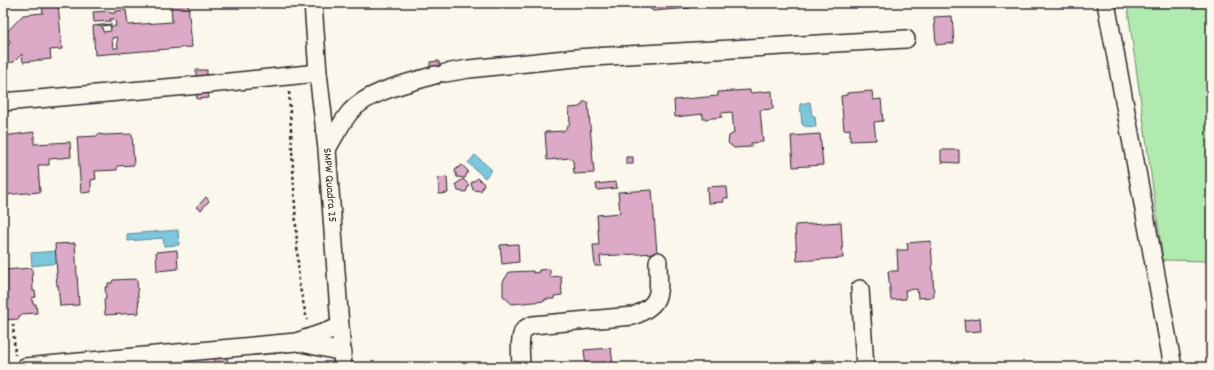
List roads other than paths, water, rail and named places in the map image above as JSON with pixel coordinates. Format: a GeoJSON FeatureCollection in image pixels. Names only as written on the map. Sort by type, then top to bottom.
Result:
{"type":"FeatureCollection","features":[{"type":"Feature","properties":{"kind":"street","name":"SMPW Quadra 25"},"geometry":{"type":"LineString","coordinates":[[313,3],[318,73],[327,149],[343,360]]}},
{"type":"Feature","properties":{"kind":"street"},"geometry":{"type":"LineString","coordinates":[[1106,3],[1173,367]]}},
{"type":"Feature","properties":{"kind":"street"},"geometry":{"type":"LineString","coordinates":[[327,149],[351,111],[364,101],[384,92],[440,74],[469,69],[575,58],[906,39]]}},
{"type":"Feature","properties":{"kind":"street"},"geometry":{"type":"LineString","coordinates":[[3,102],[318,73]]}},
{"type":"Feature","properties":{"kind":"street"},"geometry":{"type":"LineString","coordinates":[[521,367],[521,339],[525,329],[533,325],[633,316],[654,304],[658,294],[658,261]]}},
{"type":"Feature","properties":{"kind":"street"},"geometry":{"type":"LineString","coordinates":[[860,289],[865,367]]}},
{"type":"Feature","properties":{"kind":"street"},"geometry":{"type":"LineString","coordinates":[[20,363],[305,341],[340,326]]}},
{"type":"Feature","properties":{"kind":"street"},"geometry":{"type":"LineString","coordinates":[[305,341],[343,360]]}},
{"type":"Feature","properties":{"kind":"water"},"geometry":{"type":"Polygon","coordinates":[[[810,102],[812,115],[815,116],[816,127],[804,126],[802,124],[800,104],[810,102]]]}},
{"type":"Feature","properties":{"kind":"water"},"geometry":{"type":"Polygon","coordinates":[[[475,155],[492,170],[485,178],[468,163],[475,155]]]}},
{"type":"Feature","properties":{"kind":"water"},"geometry":{"type":"Polygon","coordinates":[[[178,230],[179,245],[164,246],[163,238],[128,241],[127,234],[178,230]]]}},
{"type":"Feature","properties":{"kind":"water"},"geometry":{"type":"Polygon","coordinates":[[[57,251],[58,263],[32,266],[31,253],[57,251]]]}}]}
